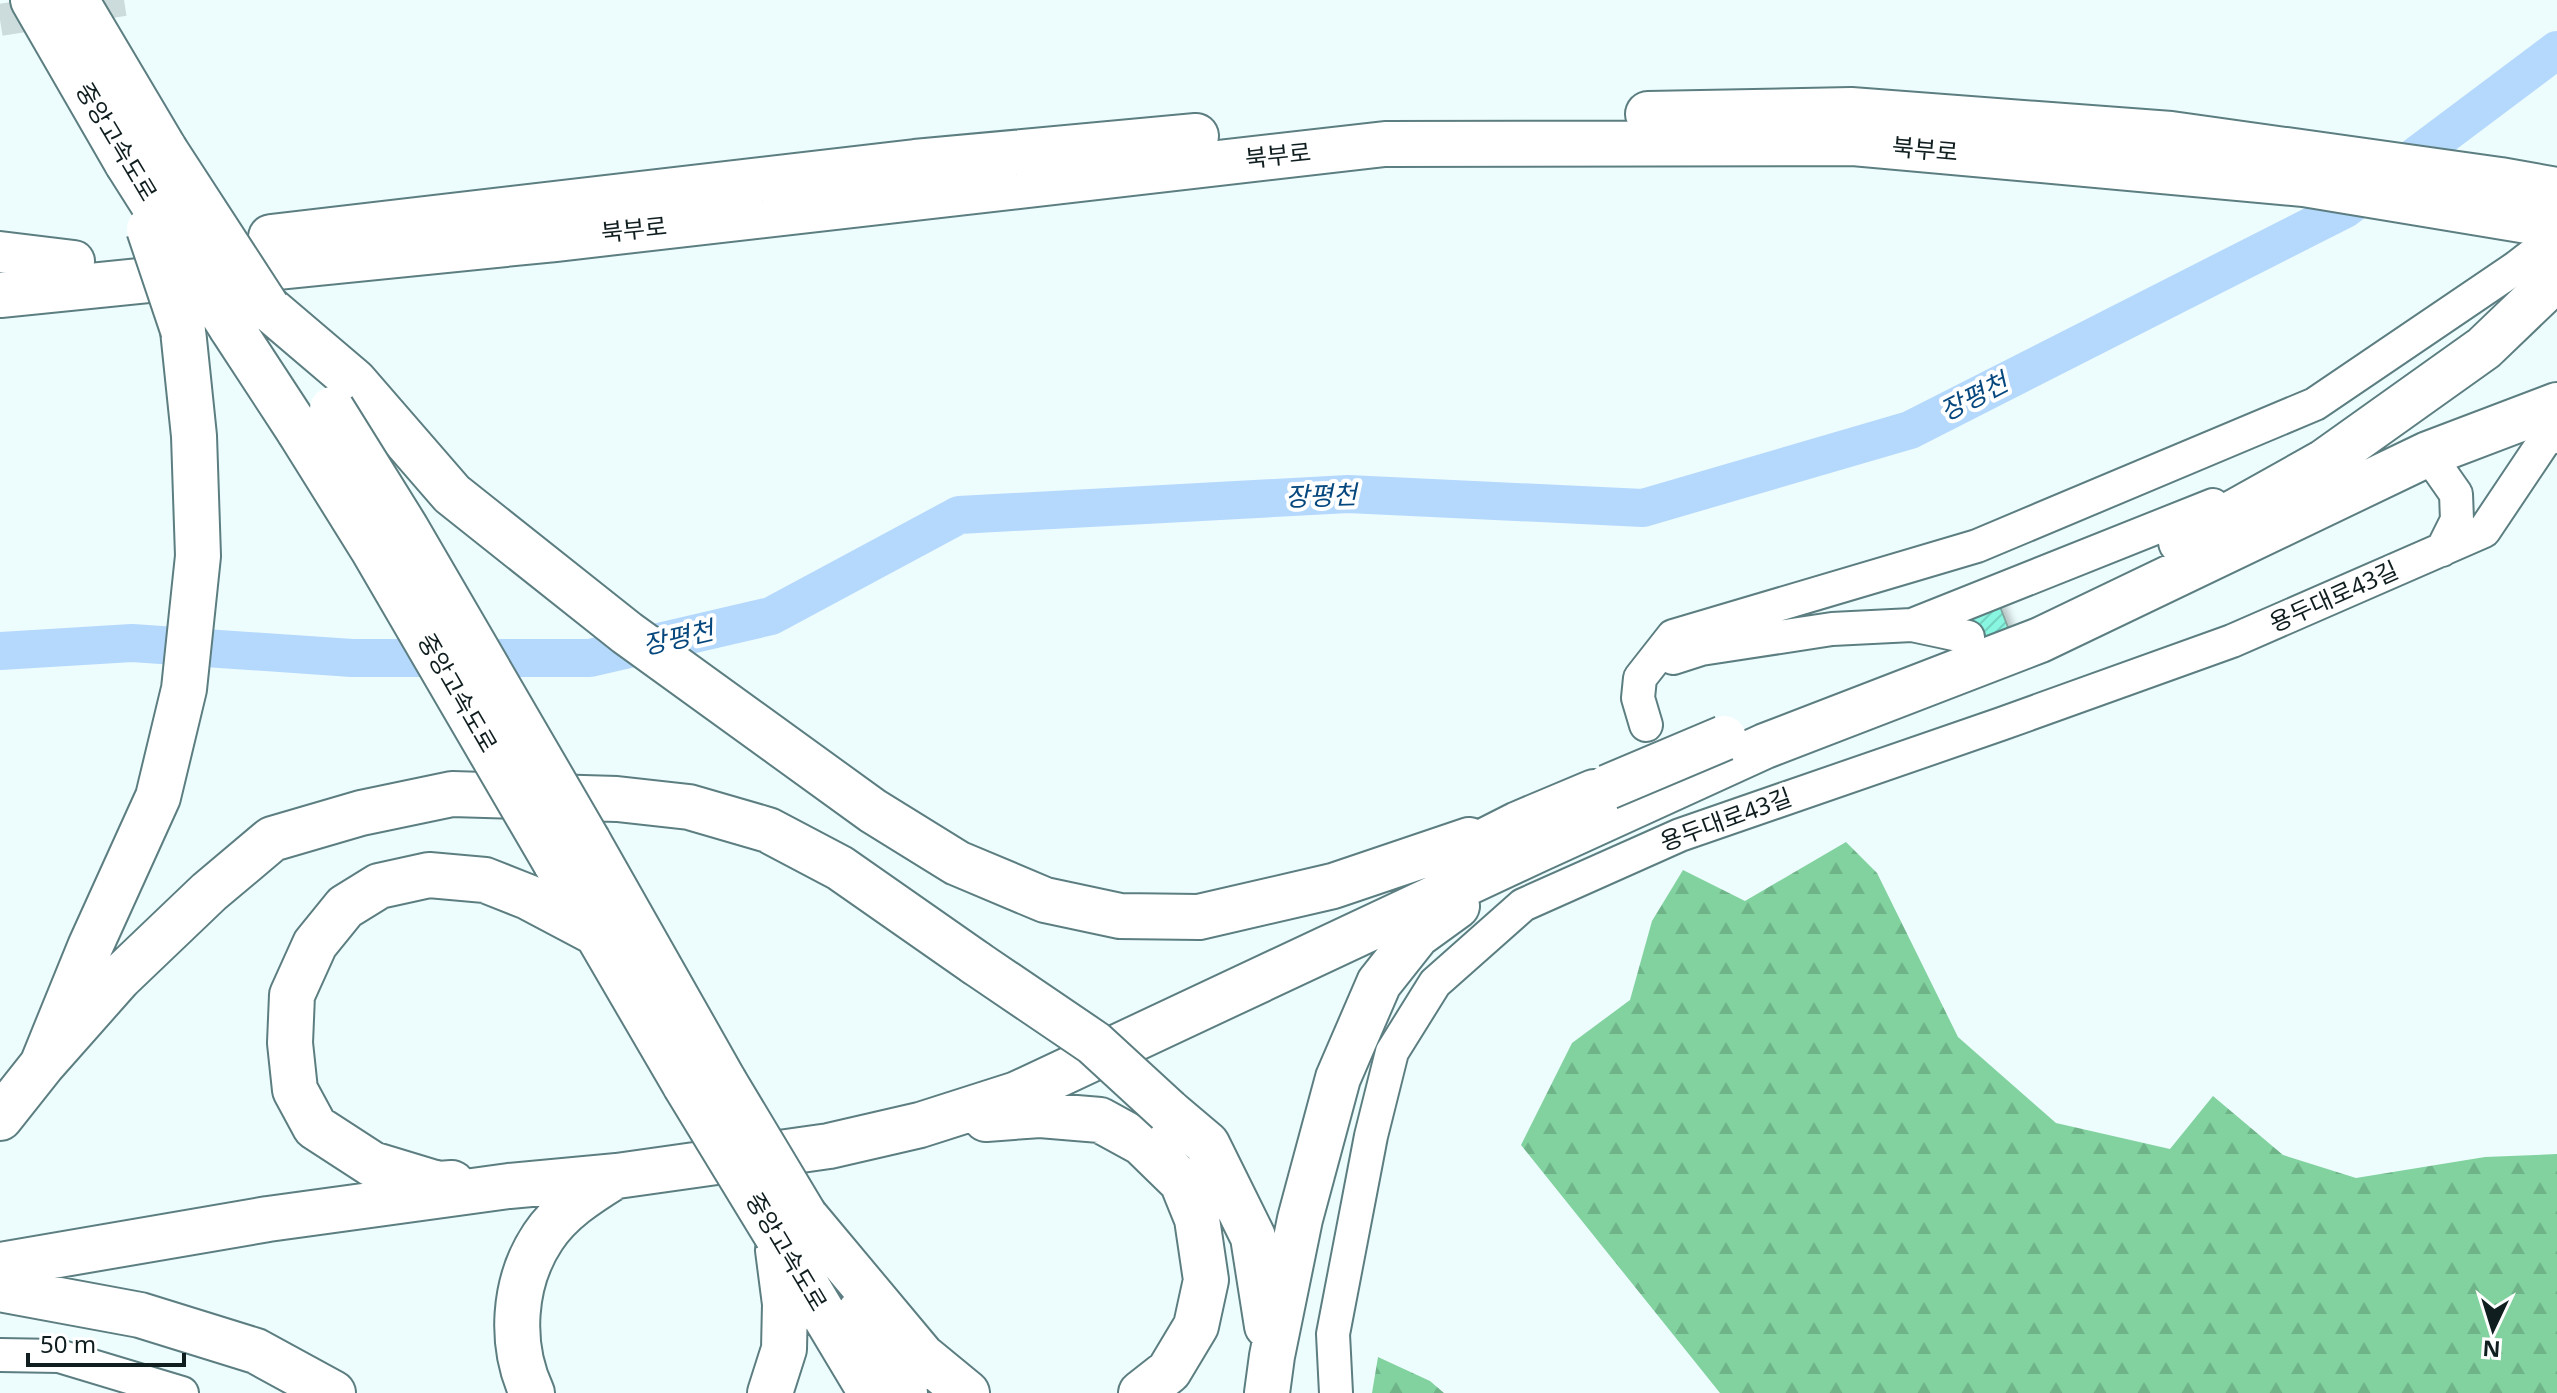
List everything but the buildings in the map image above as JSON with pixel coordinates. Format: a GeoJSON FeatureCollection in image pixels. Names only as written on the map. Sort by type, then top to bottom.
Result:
{"type":"FeatureCollection","features":[{"type":"Feature","properties":{"kind":"highway","name":"중앙고속도로"},"geometry":{"type":"LineString","coordinates":[[33,0],[146,157],[315,420],[372,548],[572,852],[704,1083],[791,1226],[905,1393]]}},
{"type":"Feature","properties":{"kind":"highway","name":"중앙고속도로"},"geometry":{"type":"LineString","coordinates":[[76,0],[146,157]]}},
{"type":"Feature","properties":{"kind":"highway","name":"북부로"},"geometry":{"type":"LineString","coordinates":[[0,295],[81,273],[915,162],[1388,118],[2171,134],[2557,190]]}},
{"type":"Feature","properties":{"kind":"highway","name":"북부로"},"geometry":{"type":"LineString","coordinates":[[1852,127],[2304,184],[2557,226]]}},
{"type":"Feature","properties":{"kind":"highway"},"geometry":{"type":"LineString","coordinates":[[42,1065],[90,947],[158,797],[184,689],[198,556],[194,436],[183,330],[146,157]]}},
{"type":"Feature","properties":{"kind":"highway","name":"북부로"},"geometry":{"type":"LineString","coordinates":[[0,268],[81,273]]}},
{"type":"Feature","properties":{"kind":"highway"},"geometry":{"type":"LineString","coordinates":[[0,1265],[283,1217],[509,1186],[617,1176],[656,1168],[829,1146],[920,1125],[1017,1094],[1526,837],[1608,787],[2055,601],[2193,536],[2324,462],[2484,348],[2557,278]]}},
{"type":"Feature","properties":{"kind":"highway"},"geometry":{"type":"LineString","coordinates":[[249,317],[354,381],[452,494],[627,633],[873,811],[957,863],[1045,900],[1120,916],[1199,917],[1526,837]]}},
{"type":"Feature","properties":{"kind":"highway"},"geometry":{"type":"LineString","coordinates":[[596,933],[528,897],[485,880],[429,875],[379,886],[345,907],[315,944],[292,995],[290,1043],[295,1090],[315,1127],[372,1164],[438,1184],[641,1161],[823,1134],[930,1104],[997,1077],[1297,937],[1526,837],[2040,640],[2428,454],[2548,419]]}},
{"type":"Feature","properties":{"kind":"highway"},"geometry":{"type":"LineString","coordinates":[[0,1118],[119,978],[209,892],[272,839],[361,813],[452,794],[617,799],[689,807],[768,830],[840,868],[1094,1043],[1207,1144],[1253,1237],[1270,1375]]}},
{"type":"Feature","properties":{"kind":"highway"},"geometry":{"type":"LineString","coordinates":[[1270,1375],[1300,1219],[1338,1078],[1379,983],[1417,935],[1526,837]]}},
{"type":"Feature","properties":{"kind":"highway","name":"중앙고속도로"},"geometry":{"type":"LineString","coordinates":[[572,852],[596,933],[704,1083]]}},
{"type":"Feature","properties":{"kind":"highway"},"geometry":{"type":"LineString","coordinates":[[920,1125],[1040,1115],[1100,1120],[1142,1143],[1182,1182],[1197,1219],[1206,1280],[1196,1326],[1169,1371],[1141,1393]]}},
{"type":"Feature","properties":{"kind":"highway"},"geometry":{"type":"LineString","coordinates":[[532,1393],[516,1329],[522,1279],[543,1236],[580,1198],[617,1176]]}},
{"type":"Feature","properties":{"kind":"highway","name":"중앙고속도로"},"geometry":{"type":"LineString","coordinates":[[791,1226],[871,1393]]}},
{"type":"Feature","properties":{"kind":"highway"},"geometry":{"type":"LineString","coordinates":[[770,1393],[784,1349],[791,1226]]}},
{"type":"Feature","properties":{"kind":"highway"},"geometry":{"type":"LineString","coordinates":[[791,1226],[922,1356],[967,1393]]}},
{"type":"Feature","properties":{"kind":"highway"},"geometry":{"type":"LineString","coordinates":[[0,1289],[140,1315],[256,1351],[333,1393]]}},
{"type":"Feature","properties":{"kind":"main road"},"geometry":{"type":"LineString","coordinates":[[0,252],[81,273]]}},
{"type":"Feature","properties":{"kind":"main road"},"geometry":{"type":"LineString","coordinates":[[0,305],[81,273]]}},
{"type":"Feature","properties":{"kind":"street"},"geometry":{"type":"LineString","coordinates":[[1646,725],[1638,698],[1640,678],[1673,636],[1977,546],[2315,404],[2517,267],[2557,236]]}},
{"type":"Feature","properties":{"kind":"street","name":"용두대로43길"},"geometry":{"type":"LineString","coordinates":[[1336,1393],[1333,1334],[1371,1136],[1392,1052],[1435,983],[1523,905],[1676,821],[1987,729],[2232,641],[2442,550],[2476,523],[2548,419]]}},
{"type":"Feature","properties":{"kind":"street"},"geometry":{"type":"LineString","coordinates":[[2428,454],[2456,494],[2457,520],[2442,550]]}},
{"type":"Feature","properties":{"kind":"street"},"geometry":{"type":"LineString","coordinates":[[1912,625],[2324,462]]}},
{"type":"Feature","properties":{"kind":"street"},"geometry":{"type":"LineString","coordinates":[[1650,665],[1701,649],[1832,629],[1912,625],[1968,637]]}},
{"type":"Feature","properties":{"kind":"street"},"geometry":{"type":"LineString","coordinates":[[0,1355],[59,1356],[182,1393]]}},
{"type":"Feature","properties":{"kind":"green space"},"geometry":{"type":"Polygon","coordinates":[[[1846,842],[1877,873],[1958,1037],[2056,1123],[2170,1149],[2213,1096],[2283,1155],[2356,1178],[2485,1157],[2557,1154],[2557,1393],[1720,1393],[1521,1145],[1572,1043],[1630,1000],[1652,921],[1683,870],[1745,901],[1846,842]]]}},
{"type":"Feature","properties":{"kind":"green space"},"geometry":{"type":"Polygon","coordinates":[[[1378,1357],[1430,1381],[1444,1393],[1372,1393],[1378,1357]]]}},
{"type":"Feature","properties":{"kind":"waterway","name":"장평천"},"geometry":{"type":"LineString","coordinates":[[0,651],[132,643],[352,658],[590,658],[771,616],[959,515],[1348,494],[1643,508],[1910,430],[2345,209],[2557,50]]}},
{"type":"Feature","properties":{"kind":"tunnel"},"geometry":{"type":"LineString","coordinates":[[0,20],[124,0]]}}]}
